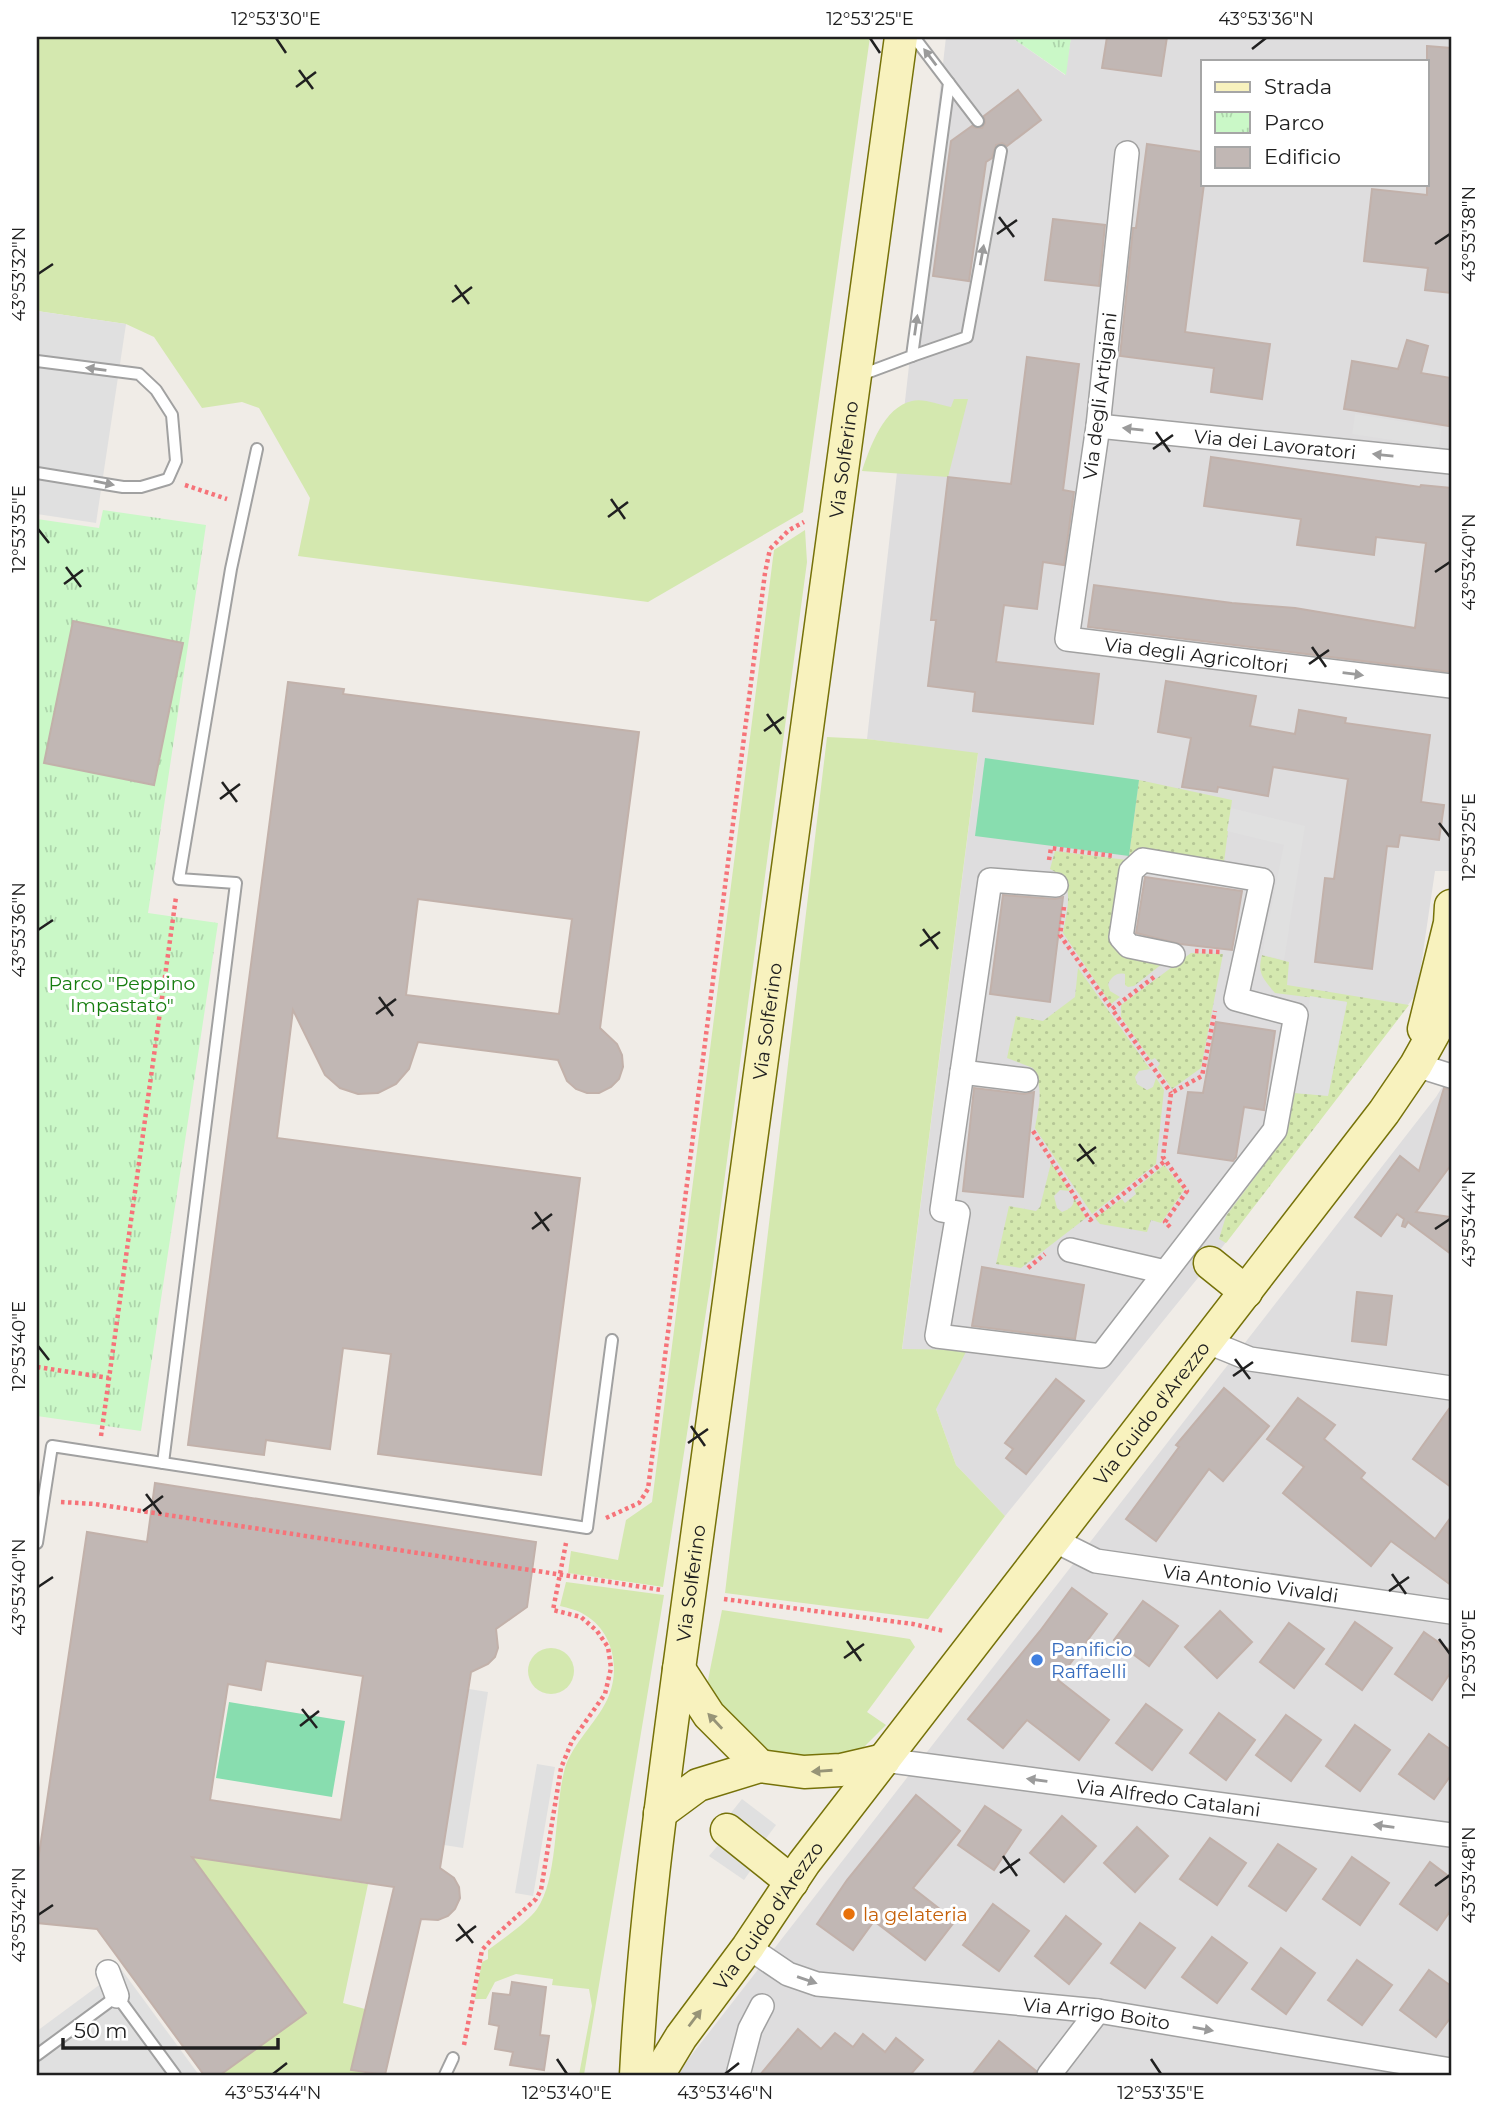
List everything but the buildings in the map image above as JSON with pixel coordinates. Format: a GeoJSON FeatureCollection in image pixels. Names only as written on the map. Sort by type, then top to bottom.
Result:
{"type":"FeatureCollection","features":[{"type":"Feature","properties":{"kind":"main road","name":"Via Solferino"},"geometry":{"type":"LineString","coordinates":[[636,2075],[639,2006],[678,1669],[901,37]]}},
{"type":"Feature","properties":{"kind":"main road"},"geometry":{"type":"LineString","coordinates":[[1416,1065],[1451,919]]}},
{"type":"Feature","properties":{"kind":"main road","name":"Via Guido d'Arezzo"},"geometry":{"type":"LineString","coordinates":[[658,2075],[681,2037],[792,1882],[1384,1112],[1416,1065],[1451,1002]]}},
{"type":"Feature","properties":{"kind":"main road"},"geometry":{"type":"LineString","coordinates":[[1197,1248],[1246,1292]]}},
{"type":"Feature","properties":{"kind":"main road"},"geometry":{"type":"LineString","coordinates":[[678,1669],[709,1715],[760,1766]]}},
{"type":"Feature","properties":{"kind":"main road"},"geometry":{"type":"LineString","coordinates":[[660,1813],[698,1785],[760,1766],[804,1772],[841,1770],[884,1760]]}},
{"type":"Feature","properties":{"kind":"main road"},"geometry":{"type":"LineString","coordinates":[[727,1830],[792,1882]]}},
{"type":"Feature","properties":{"kind":"main road","name":"Via Solferino"},"geometry":{"type":"LineString","coordinates":[[618,2075],[639,2006]]}},
{"type":"Feature","properties":{"kind":"street","name":"Via degli Artigiani"},"geometry":{"type":"LineString","coordinates":[[1067,639],[1098,426],[1127,153]]}},
{"type":"Feature","properties":{"kind":"street","name":"Via dei Lavoratori"},"geometry":{"type":"LineString","coordinates":[[1098,426],[1451,462]]}},
{"type":"Feature","properties":{"kind":"street","name":"Via degli Agricoltori"},"geometry":{"type":"LineString","coordinates":[[1067,639],[1451,686]]}},
{"type":"Feature","properties":{"kind":"street"},"geometry":{"type":"LineString","coordinates":[[1051,884],[990,880],[942,1210],[958,1213],[937,1336],[1101,1356],[1165,1272],[1197,1248],[1275,1130],[1296,1015],[1236,999],[1262,880],[1143,860],[1135,867],[1131,871],[1121,937],[1129,946],[1181,953]]}},
{"type":"Feature","properties":{"kind":"street"},"geometry":{"type":"LineString","coordinates":[[1416,1065],[1451,1076]]}},
{"type":"Feature","properties":{"kind":"street"},"geometry":{"type":"LineString","coordinates":[[962,1072],[1026,1080]]}},
{"type":"Feature","properties":{"kind":"street"},"geometry":{"type":"LineString","coordinates":[[1070,1250],[1165,1272]]}},
{"type":"Feature","properties":{"kind":"street"},"geometry":{"type":"LineString","coordinates":[[1208,1342],[1250,1359],[1451,1388]]}},
{"type":"Feature","properties":{"kind":"street","name":"Via Antonio Vivaldi"},"geometry":{"type":"LineString","coordinates":[[1054,1540],[1096,1561],[1451,1612]]}},
{"type":"Feature","properties":{"kind":"street","name":"Via Alfredo Catalani"},"geometry":{"type":"LineString","coordinates":[[884,1760],[1451,1835]]}},
{"type":"Feature","properties":{"kind":"street","name":"Via Arrigo Boito"},"geometry":{"type":"LineString","coordinates":[[748,1947],[788,1974],[817,1984],[1098,2011],[1451,2070]]}},
{"type":"Feature","properties":{"kind":"street"},"geometry":{"type":"LineString","coordinates":[[108,1972],[117,1996]]}},
{"type":"Feature","properties":{"kind":"street"},"geometry":{"type":"LineString","coordinates":[[738,2075],[750,2029],[762,2006]]}},
{"type":"Feature","properties":{"kind":"street"},"geometry":{"type":"LineString","coordinates":[[1049,2075],[1098,2011]]}},
{"type":"Feature","properties":{"kind":"lane"},"geometry":{"type":"LineString","coordinates":[[914,37],[978,121]]}},
{"type":"Feature","properties":{"kind":"lane"},"geometry":{"type":"LineString","coordinates":[[912,356],[949,83]]}},
{"type":"Feature","properties":{"kind":"lane"},"geometry":{"type":"LineString","coordinates":[[855,377],[967,337],[1001,151]]}},
{"type":"Feature","properties":{"kind":"lane"},"geometry":{"type":"LineString","coordinates":[[37,360],[139,374],[156,390],[172,415],[176,461],[168,479],[141,487],[122,487],[37,473]]}},
{"type":"Feature","properties":{"kind":"lane"},"geometry":{"type":"LineString","coordinates":[[163,1463],[236,883],[179,878],[231,569],[257,449]]}},
{"type":"Feature","properties":{"kind":"lane"},"geometry":{"type":"LineString","coordinates":[[37,1543],[52,1446],[587,1528],[612,1340]]}},
{"type":"Feature","properties":{"kind":"lane"},"geometry":{"type":"LineString","coordinates":[[37,2055],[117,1996],[175,2075]]}},
{"type":"Feature","properties":{"kind":"path"},"geometry":{"type":"LineString","coordinates":[[168,479],[222,498],[246,502]]}},
{"type":"Feature","properties":{"kind":"path"},"geometry":{"type":"LineString","coordinates":[[587,1528],[639,1503],[648,1489],[765,573],[770,549],[789,530],[811,518]]}},
{"type":"Feature","properties":{"kind":"path"},"geometry":{"type":"LineString","coordinates":[[1135,867],[1125,858],[1051,848],[1051,884],[1066,894],[1060,935],[1171,1093],[1163,1157],[1187,1191],[1165,1223],[1197,1248]]}},
{"type":"Feature","properties":{"kind":"path"},"geometry":{"type":"LineString","coordinates":[[99,1453],[179,878]]}},
{"type":"Feature","properties":{"kind":"path"},"geometry":{"type":"LineString","coordinates":[[1181,953],[1226,953]]}},
{"type":"Feature","properties":{"kind":"path"},"geometry":{"type":"LineString","coordinates":[[1112,1009],[1155,976]]}},
{"type":"Feature","properties":{"kind":"path"},"geometry":{"type":"LineString","coordinates":[[1171,1093],[1202,1076],[1216,1002]]}},
{"type":"Feature","properties":{"kind":"path"},"geometry":{"type":"LineString","coordinates":[[1033,1131],[1090,1220],[1166,1161]]}},
{"type":"Feature","properties":{"kind":"path"},"geometry":{"type":"LineString","coordinates":[[37,1367],[109,1378]]}},
{"type":"Feature","properties":{"kind":"path"},"geometry":{"type":"LineString","coordinates":[[44,1500],[95,1504],[666,1591]]}},
{"type":"Feature","properties":{"kind":"path"},"geometry":{"type":"LineString","coordinates":[[464,2050],[482,1950],[536,1899],[541,1890],[561,1768],[572,1741],[605,1695],[611,1668],[608,1647],[597,1631],[581,1617],[553,1610],[568,1525]]}},
{"type":"Feature","properties":{"kind":"path"},"geometry":{"type":"LineString","coordinates":[[724,1599],[914,1624],[944,1631]]}},
{"type":"Feature","properties":{"kind":"shaded area"},"geometry":{"type":"Polygon","coordinates":[[[946,37],[1011,37],[1065,75],[1071,37],[1451,37],[1451,871],[1435,871],[1417,993],[1210,1263],[1005,1516],[956,1465],[936,1409],[902,1350],[978,754],[867,739],[946,37]]]}},
{"type":"Feature","properties":{"kind":"shaded area"},"geometry":{"type":"Polygon","coordinates":[[[37,311],[126,324],[96,523],[37,514],[37,311]]]}},
{"type":"Feature","properties":{"kind":"shaded area"},"geometry":{"type":"Polygon","coordinates":[[[1355,414],[1442,428],[1439,447],[1352,434],[1355,414]]]}},
{"type":"Feature","properties":{"kind":"shaded area"},"geometry":{"type":"Polygon","coordinates":[[[1231,808],[1305,826],[1284,960],[1262,955],[1284,845],[1227,831],[1231,808]]]}},
{"type":"Feature","properties":{"kind":"shaded area"},"geometry":{"type":"Polygon","coordinates":[[[1310,996],[1347,1002],[1328,1096],[1295,1093],[1310,996]]]}},
{"type":"Feature","properties":{"kind":"shaded area"},"geometry":{"type":"Polygon","coordinates":[[[1451,1073],[1451,2075],[676,2075],[1436,1097],[1451,1073]]]}},
{"type":"Feature","properties":{"kind":"shaded area"},"geometry":{"type":"Polygon","coordinates":[[[469,1689],[488,1692],[463,1848],[444,1845],[469,1689]]]}},
{"type":"Feature","properties":{"kind":"shaded area"},"geometry":{"type":"Polygon","coordinates":[[[537,1764],[555,1767],[533,1896],[515,1893],[537,1764]]]}},
{"type":"Feature","properties":{"kind":"shaded area"},"geometry":{"type":"Polygon","coordinates":[[[742,1799],[776,1825],[764,1841],[730,1814],[742,1799]]]}},
{"type":"Feature","properties":{"kind":"shaded area"},"geometry":{"type":"Polygon","coordinates":[[[720,1843],[753,1867],[744,1880],[709,1856],[720,1843]]]}},
{"type":"Feature","properties":{"kind":"shaded area"},"geometry":{"type":"Polygon","coordinates":[[[121,1969],[199,2075],[37,2075],[37,2031],[121,1969]]]}},
{"type":"Feature","properties":{"kind":"green space"},"geometry":{"type":"Polygon","coordinates":[[[37,37],[870,37],[803,512],[648,602],[298,556],[310,498],[259,408],[242,402],[202,408],[154,337],[126,324],[37,311],[37,37]]]}},
{"type":"Feature","properties":{"kind":"green space"},"geometry":{"type":"Polygon","coordinates":[[[1011,37],[1071,37],[1066,75],[1011,37]]]}},
{"type":"Feature","properties":{"kind":"green space"},"geometry":{"type":"Polygon","coordinates":[[[954,399],[968,399],[948,477],[862,471],[880,429],[894,411],[916,400],[951,407],[954,399]]]}},
{"type":"Feature","properties":{"kind":"green space","name":"Parco \"Peppino Impastato\""},"geometry":{"type":"Polygon","coordinates":[[[103,510],[206,525],[148,913],[218,923],[141,1431],[37,1416],[37,519],[99,528],[103,510]]]}},
{"type":"Feature","properties":{"kind":"green space"},"geometry":{"type":"Polygon","coordinates":[[[805,530],[807,562],[711,1280],[663,1587],[568,1573],[571,1551],[618,1560],[626,1520],[652,1502],[774,550],[805,530]]]}},
{"type":"Feature","properties":{"kind":"green space"},"geometry":{"type":"Polygon","coordinates":[[[827,737],[867,739],[978,753],[902,1349],[967,1350],[936,1409],[956,1465],[1005,1516],[928,1619],[725,1593],[827,737]]]}},
{"type":"Feature","properties":{"kind":"green space"},"geometry":{"type":"Polygon","coordinates":[[[985,758],[1139,780],[1129,856],[975,836],[985,758]]]}},
{"type":"Feature","properties":{"kind":"green space"},"geometry":{"type":"Polygon","coordinates":[[[1139,780],[1232,800],[1224,862],[1147,850],[1129,856],[1139,780]]]}},
{"type":"Feature","properties":{"kind":"green space"},"geometry":{"type":"Polygon","coordinates":[[[1055,851],[1127,860],[1113,927],[1167,960],[1134,986],[1125,985],[1125,974],[1111,979],[1108,984],[1110,991],[1120,997],[1111,1004],[1063,933],[1068,897],[1064,881],[1050,869],[1055,851]]]}},
{"type":"Feature","properties":{"kind":"green space"},"geometry":{"type":"Polygon","coordinates":[[[1191,953],[1223,954],[1201,1068],[1172,1089],[1157,1067],[1160,1064],[1155,1058],[1151,1060],[1121,1017],[1121,1005],[1191,953]]]}},
{"type":"Feature","properties":{"kind":"green space"},"geometry":{"type":"Polygon","coordinates":[[[1262,955],[1289,962],[1287,985],[1409,1005],[1226,1243],[1219,1239],[1226,1216],[1283,1140],[1295,1093],[1328,1095],[1347,1002],[1275,993],[1262,976],[1262,955]]]}},
{"type":"Feature","properties":{"kind":"green space"},"geometry":{"type":"Polygon","coordinates":[[[1078,968],[1150,1069],[1139,1071],[1135,1077],[1137,1084],[1147,1090],[1153,1087],[1156,1078],[1164,1090],[1156,1164],[1092,1214],[1035,1128],[1040,1091],[1033,1068],[1007,1058],[1016,1016],[1043,1021],[1075,997],[1078,968]]]}},
{"type":"Feature","properties":{"kind":"green space"},"geometry":{"type":"Polygon","coordinates":[[[1051,1163],[1070,1191],[1060,1190],[1054,1196],[1057,1208],[1062,1212],[1067,1210],[1074,1198],[1086,1218],[1021,1268],[996,1264],[1009,1206],[1036,1211],[1040,1207],[1051,1163]]]}},
{"type":"Feature","properties":{"kind":"green space"},"geometry":{"type":"Polygon","coordinates":[[[1164,1165],[1184,1190],[1161,1223],[1151,1220],[1147,1232],[1100,1224],[1095,1218],[1122,1199],[1125,1203],[1136,1194],[1134,1190],[1164,1165]]]}},
{"type":"Feature","properties":{"kind":"green space"},"geometry":{"type":"Polygon","coordinates":[[[566,1582],[664,1595],[584,2075],[579,2075],[592,2006],[589,1989],[552,1985],[553,1979],[516,1974],[495,1982],[486,1999],[475,1999],[482,1962],[488,1959],[488,1950],[527,1920],[544,1896],[553,1861],[565,1768],[573,1750],[607,1700],[614,1677],[612,1653],[603,1631],[585,1615],[560,1606],[566,1582]]]}},
{"type":"Feature","properties":{"kind":"green space"},"geometry":{"type":"Polygon","coordinates":[[[722,1610],[910,1639],[915,1647],[867,1712],[886,1725],[857,1754],[790,1765],[743,1744],[707,1685],[722,1610]]]}},
{"type":"Feature","properties":{"kind":"green space"},"geometry":{"type":"Polygon","coordinates":[[[551,1648],[560,1649],[567,1655],[573,1662],[573,1680],[567,1687],[560,1693],[551,1694],[542,1693],[535,1687],[529,1680],[528,1671],[529,1662],[535,1655],[542,1649],[551,1648]]]}},
{"type":"Feature","properties":{"kind":"green space"},"geometry":{"type":"Polygon","coordinates":[[[229,1702],[345,1721],[332,1797],[216,1778],[229,1702]]]}},
{"type":"Feature","properties":{"kind":"green space"},"geometry":{"type":"Polygon","coordinates":[[[192,1857],[368,1884],[343,2003],[365,2009],[351,2070],[375,2075],[220,2075],[305,2013],[192,1857]]]}},
{"type":"Feature","properties":{"kind":"place","name":"Panificio Raffaelli"},"geometry":{"type":"Point","coordinates":[1037,1660]}},
{"type":"Feature","properties":{"kind":"place","name":"la gelateria"},"geometry":{"type":"Point","coordinates":[849,1914]}}]}
